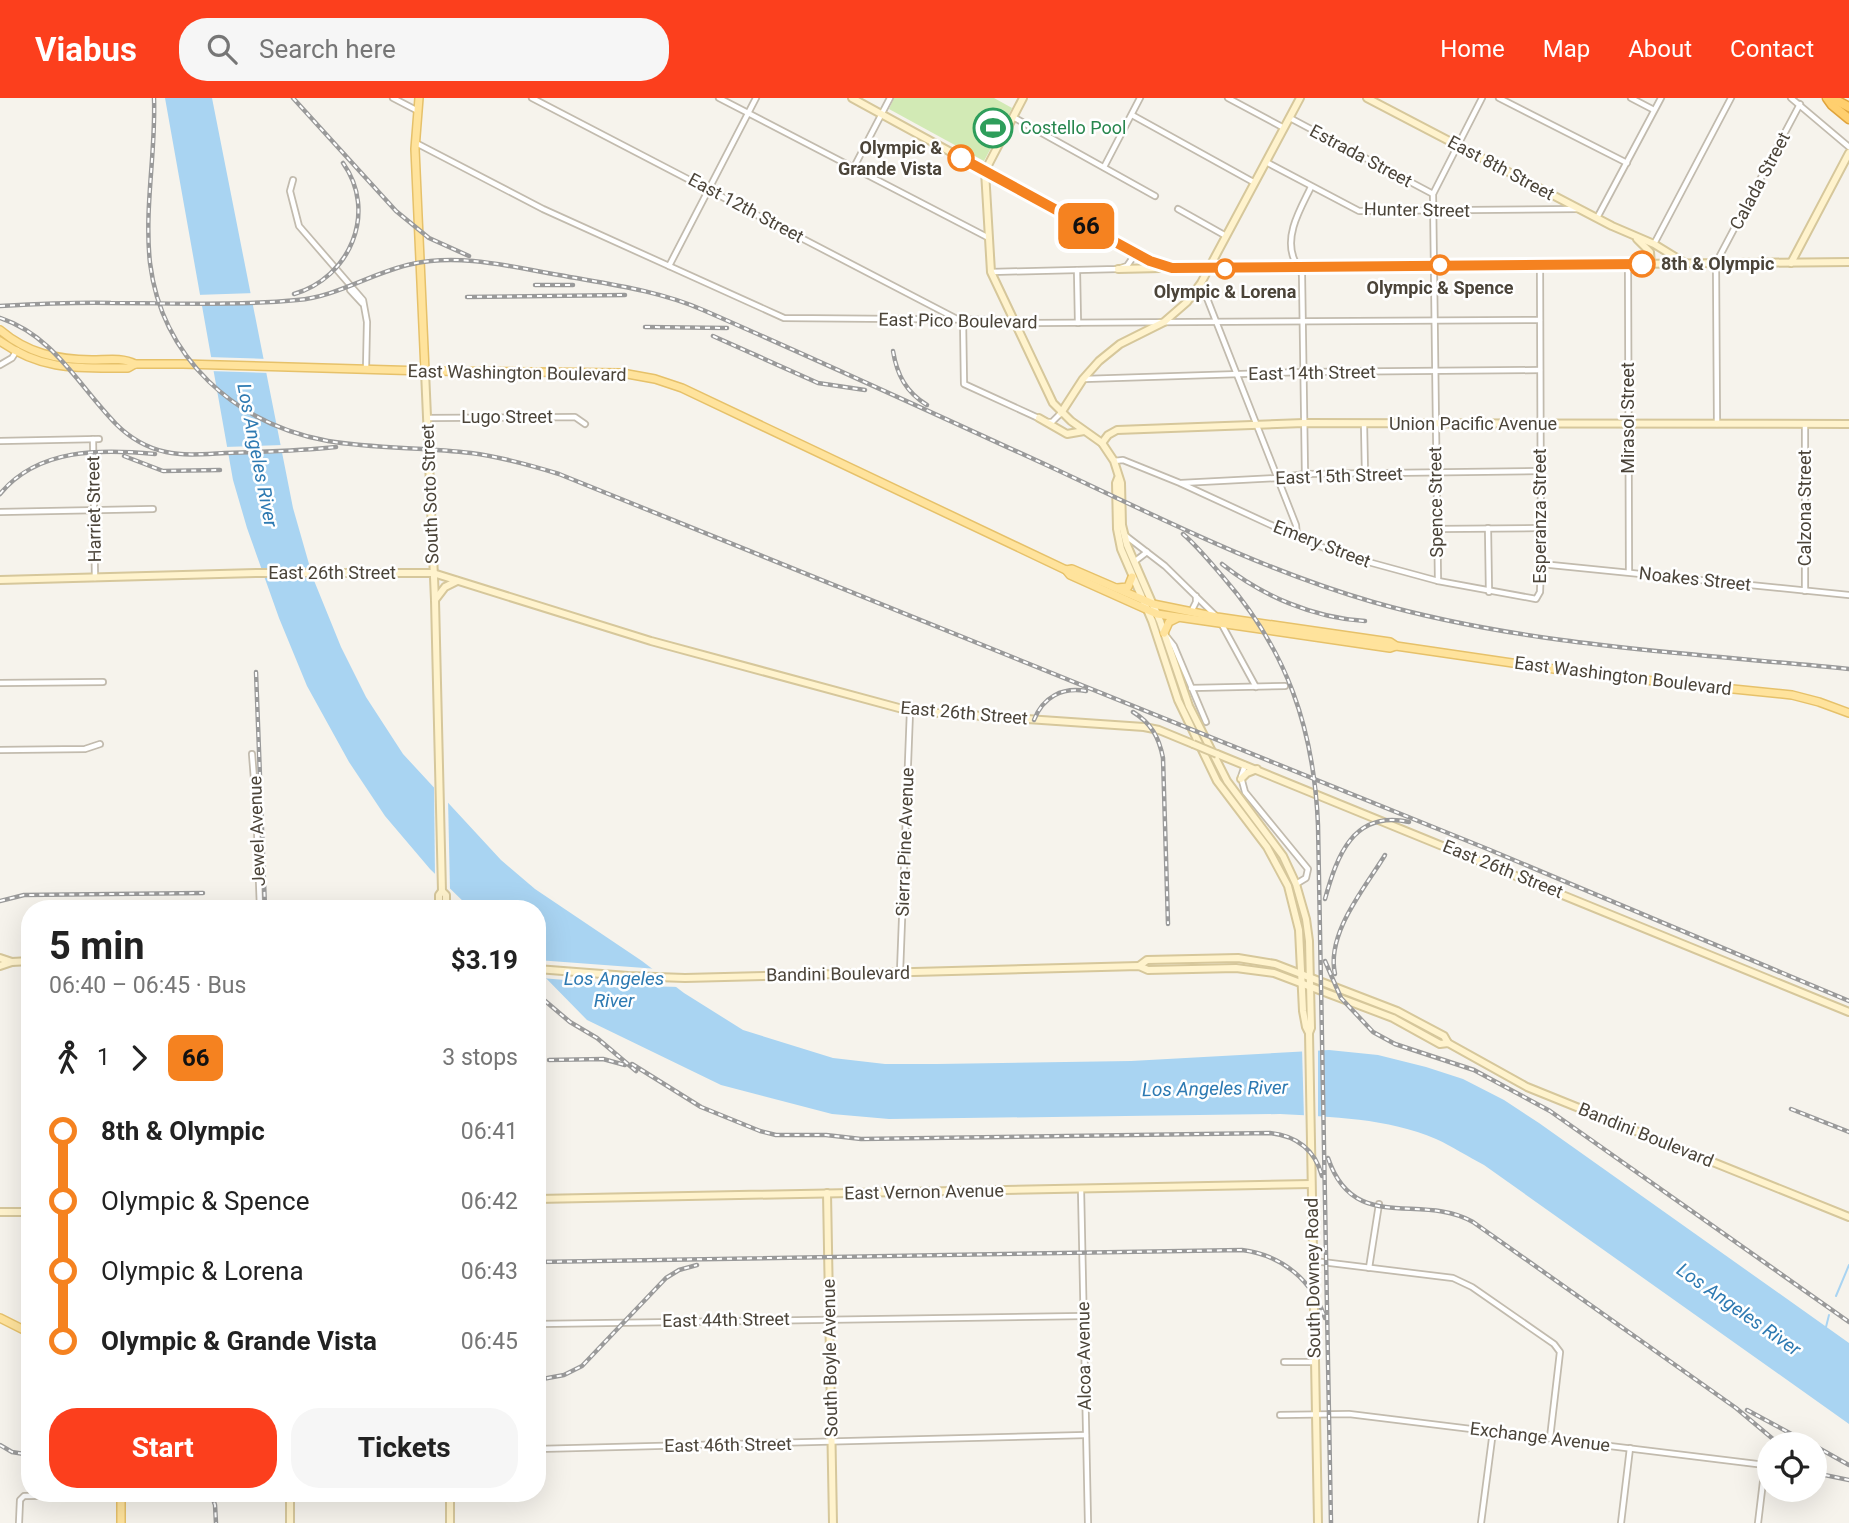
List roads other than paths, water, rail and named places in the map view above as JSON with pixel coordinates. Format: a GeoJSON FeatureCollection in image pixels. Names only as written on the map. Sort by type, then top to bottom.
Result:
{"type":"FeatureCollection","features":[{"type":"Feature","properties":{"kind":"highway"},"geometry":{"type":"LineString","coordinates":[[1830,98],[1849,107]]}},
{"type":"Feature","properties":{"kind":"highway"},"geometry":{"type":"LineString","coordinates":[[1830,98],[1832,105],[1849,119]]}},
{"type":"Feature","properties":{"kind":"main road","name":"South Soto Street"},"geometry":{"type":"LineString","coordinates":[[419,98],[415,142],[435,600],[442,882],[439,900]]}},
{"type":"Feature","properties":{"kind":"main road"},"geometry":{"type":"LineString","coordinates":[[852,98],[1136,253],[1167,267]]}},
{"type":"Feature","properties":{"kind":"main road"},"geometry":{"type":"LineString","coordinates":[[1023,98],[985,171],[991,272],[1046,389],[1061,413],[1102,443],[1114,461],[1122,483],[1121,549],[1143,601]]}},
{"type":"Feature","properties":{"kind":"main road"},"geometry":{"type":"LineString","coordinates":[[1061,413],[1083,379],[1113,349],[1164,322],[1187,302],[1209,269],[1300,98]]}},
{"type":"Feature","properties":{"kind":"main road","name":"East 8th Street"},"geometry":{"type":"LineString","coordinates":[[1367,98],[1635,238],[1654,244],[1686,264]]}},
{"type":"Feature","properties":{"kind":"main road"},"geometry":{"type":"LineString","coordinates":[[1791,262],[1849,153]]}},
{"type":"Feature","properties":{"kind":"main road"},"geometry":{"type":"LineString","coordinates":[[1635,238],[1650,252],[1651,264]]}},
{"type":"Feature","properties":{"kind":"main road"},"geometry":{"type":"LineString","coordinates":[[1118,270],[1167,267],[1209,269],[1849,262]]}},
{"type":"Feature","properties":{"kind":"main road","name":"East Washington Boulevard"},"geometry":{"type":"LineString","coordinates":[[0,330],[18,348]]}},
{"type":"Feature","properties":{"kind":"main road","name":"East Washington Boulevard"},"geometry":{"type":"LineString","coordinates":[[0,341],[64,360],[425,371],[613,373],[661,380],[1066,570],[1069,575],[1150,608],[1191,612],[1219,620]]}},
{"type":"Feature","properties":{"kind":"main road"},"geometry":{"type":"LineString","coordinates":[[1039,418],[1067,434],[1084,431]]}},
{"type":"Feature","properties":{"kind":"main road","name":"Union Pacific Avenue"},"geometry":{"type":"LineString","coordinates":[[1102,443],[1108,435],[1117,430],[1256,425],[1849,424]]}},
{"type":"Feature","properties":{"kind":"main road","name":"South Downey Road"},"geometry":{"type":"LineString","coordinates":[[1121,535],[1150,608],[1178,700],[1207,762],[1225,794],[1267,847],[1286,880],[1300,930],[1303,1011],[1309,1032]]}},
{"type":"Feature","properties":{"kind":"main road","name":"East Washington Boulevard"},"geometry":{"type":"LineString","coordinates":[[1066,570],[1072,569],[1143,601],[1157,614],[1178,618],[1219,620],[1390,642],[1395,646],[1594,675],[1792,695],[1849,713]]}},
{"type":"Feature","properties":{"kind":"main road","name":"East 26th Street"},"geometry":{"type":"LineString","coordinates":[[0,580],[258,573],[433,573],[651,641],[910,711],[1159,730],[1849,1012]]}},
{"type":"Feature","properties":{"kind":"main road"},"geometry":{"type":"LineString","coordinates":[[1112,587],[1128,587],[1132,577]]}},
{"type":"Feature","properties":{"kind":"main road"},"geometry":{"type":"LineString","coordinates":[[435,600],[444,587],[457,580]]}},
{"type":"Feature","properties":{"kind":"main road","name":"South Downey Road"},"geometry":{"type":"LineString","coordinates":[[1157,614],[1189,706],[1217,765],[1241,802],[1283,856],[1296,884],[1308,930],[1318,1523]]}},
{"type":"Feature","properties":{"kind":"main road"},"geometry":{"type":"LineString","coordinates":[[1164,633],[1169,622],[1178,618]]}},
{"type":"Feature","properties":{"kind":"main road"},"geometry":{"type":"LineString","coordinates":[[1241,779],[1257,769]]}},
{"type":"Feature","properties":{"kind":"main road","name":"South Soto Street"},"geometry":{"type":"LineString","coordinates":[[442,891],[446,900]]}},
{"type":"Feature","properties":{"kind":"main road"},"geometry":{"type":"LineString","coordinates":[[0,958],[21,961]]}},
{"type":"Feature","properties":{"kind":"main road","name":"Bandini Boulevard"},"geometry":{"type":"LineString","coordinates":[[1139,966],[1147,960],[1238,958],[1275,964],[1397,1011],[1444,1036],[1448,1043],[1527,1087],[1849,1217]]}},
{"type":"Feature","properties":{"kind":"main road"},"geometry":{"type":"LineString","coordinates":[[0,967],[12,961]]}},
{"type":"Feature","properties":{"kind":"main road","name":"Bandini Boulevard"},"geometry":{"type":"LineString","coordinates":[[546,971],[672,978],[1139,966],[1147,970],[1253,969],[1321,990],[1393,1018],[1440,1044],[1448,1043]]}},
{"type":"Feature","properties":{"kind":"main road"},"geometry":{"type":"LineString","coordinates":[[1310,1004],[1321,990]]}},
{"type":"Feature","properties":{"kind":"main road","name":"East Vernon Avenue"},"geometry":{"type":"LineString","coordinates":[[546,1199],[1311,1184]]}},
{"type":"Feature","properties":{"kind":"main road","name":"South Boyle Avenue"},"geometry":{"type":"LineString","coordinates":[[827,1193],[833,1523]]}},
{"type":"Feature","properties":{"kind":"main road"},"geometry":{"type":"LineString","coordinates":[[0,1212],[21,1212]]}},
{"type":"Feature","properties":{"kind":"main road"},"geometry":{"type":"LineString","coordinates":[[0,1318],[21,1328]]}},
{"type":"Feature","properties":{"kind":"main road"},"geometry":{"type":"LineString","coordinates":[[121,1502],[121,1523]]}},
{"type":"Feature","properties":{"kind":"main road"},"geometry":{"type":"LineString","coordinates":[[290,1502],[290,1523]]}},
{"type":"Feature","properties":{"kind":"main road"},"geometry":{"type":"LineString","coordinates":[[450,1502],[450,1523]]}},
{"type":"Feature","properties":{"kind":"street"},"geometry":{"type":"LineString","coordinates":[[393,98],[418,111]]}},
{"type":"Feature","properties":{"kind":"street","name":"East 12th Street"},"geometry":{"type":"LineString","coordinates":[[532,98],[961,319]]}},
{"type":"Feature","properties":{"kind":"street"},"geometry":{"type":"LineString","coordinates":[[719,98],[987,237]]}},
{"type":"Feature","properties":{"kind":"street"},"geometry":{"type":"LineString","coordinates":[[669,266],[756,98]]}},
{"type":"Feature","properties":{"kind":"street"},"geometry":{"type":"LineString","coordinates":[[854,167],[890,98]]}},
{"type":"Feature","properties":{"kind":"street"},"geometry":{"type":"LineString","coordinates":[[1104,167],[1140,98]]}},
{"type":"Feature","properties":{"kind":"street","name":"Estrada Street"},"geometry":{"type":"LineString","coordinates":[[1228,98],[1284,128]]}},
{"type":"Feature","properties":{"kind":"street","name":"Spence Street"},"geometry":{"type":"LineString","coordinates":[[1438,581],[1433,194],[1482,98]]}},
{"type":"Feature","properties":{"kind":"street"},"geometry":{"type":"LineString","coordinates":[[1499,98],[1627,163]]}},
{"type":"Feature","properties":{"kind":"street"},"geometry":{"type":"LineString","coordinates":[[1631,98],[1654,110]]}},
{"type":"Feature","properties":{"kind":"street"},"geometry":{"type":"LineString","coordinates":[[1597,218],[1661,98]]}},
{"type":"Feature","properties":{"kind":"street"},"geometry":{"type":"LineString","coordinates":[[1654,244],[1731,98]]}},
{"type":"Feature","properties":{"kind":"street"},"geometry":{"type":"LineString","coordinates":[[1791,98],[1849,147]]}},
{"type":"Feature","properties":{"kind":"street","name":"Calada Street"},"geometry":{"type":"LineString","coordinates":[[1717,424],[1716,263],[1800,104]]}},
{"type":"Feature","properties":{"kind":"street"},"geometry":{"type":"LineString","coordinates":[[1132,115],[1255,183]]}},
{"type":"Feature","properties":{"kind":"street"},"geometry":{"type":"LineString","coordinates":[[1013,117],[1155,196]]}},
{"type":"Feature","properties":{"kind":"street","name":"Estrada Street"},"geometry":{"type":"LineString","coordinates":[[1290,118],[1433,194]]}},
{"type":"Feature","properties":{"kind":"street","name":"East Pico Boulevard"},"geometry":{"type":"LineString","coordinates":[[415,142],[543,209],[785,318],[1012,320],[1032,323],[1540,320]]}},
{"type":"Feature","properties":{"kind":"street","name":"Hunter Street"},"geometry":{"type":"LineString","coordinates":[[1266,162],[1359,211],[1579,209]]}},
{"type":"Feature","properties":{"kind":"street"},"geometry":{"type":"LineString","coordinates":[[293,180],[290,191],[299,226],[350,285],[350,290],[362,303],[367,324],[366,369]]}},
{"type":"Feature","properties":{"kind":"street"},"geometry":{"type":"LineString","coordinates":[[1305,474],[1301,274],[1293,258],[1294,222],[1311,187]]}},
{"type":"Feature","properties":{"kind":"street"},"geometry":{"type":"LineString","coordinates":[[1178,209],[1227,236]]}},
{"type":"Feature","properties":{"kind":"street"},"geometry":{"type":"LineString","coordinates":[[991,272],[1118,270],[1127,266],[1136,253]]}},
{"type":"Feature","properties":{"kind":"street","name":"Mirasol Street"},"geometry":{"type":"LineString","coordinates":[[1628,264],[1629,572]]}},
{"type":"Feature","properties":{"kind":"street","name":"Esperanza Street"},"geometry":{"type":"LineString","coordinates":[[1538,598],[1541,564],[1539,265]]}},
{"type":"Feature","properties":{"kind":"street"},"geometry":{"type":"LineString","coordinates":[[1077,270],[1078,323]]}},
{"type":"Feature","properties":{"kind":"street"},"geometry":{"type":"LineString","coordinates":[[1201,283],[1296,525],[1297,537]]}},
{"type":"Feature","properties":{"kind":"street"},"geometry":{"type":"LineString","coordinates":[[961,319],[964,384],[1050,422],[1061,413]]}},
{"type":"Feature","properties":{"kind":"street"},"geometry":{"type":"LineString","coordinates":[[0,365],[8,361],[18,348]]}},
{"type":"Feature","properties":{"kind":"street","name":"East 14th Street"},"geometry":{"type":"LineString","coordinates":[[1083,379],[1304,372],[1540,370]]}},
{"type":"Feature","properties":{"kind":"street","name":"Lugo Street"},"geometry":{"type":"LineString","coordinates":[[427,418],[575,417],[585,424]]}},
{"type":"Feature","properties":{"kind":"street"},"geometry":{"type":"LineString","coordinates":[[1364,424],[1365,473]]}},
{"type":"Feature","properties":{"kind":"street","name":"Calzona Street"},"geometry":{"type":"LineString","coordinates":[[1805,425],[1805,591]]}},
{"type":"Feature","properties":{"kind":"street","name":"Harriet Street"},"geometry":{"type":"LineString","coordinates":[[0,441],[96,439],[95,578]]}},
{"type":"Feature","properties":{"kind":"street","name":"Emery Street"},"geometry":{"type":"LineString","coordinates":[[1114,461],[1123,460],[1180,483],[1297,537],[1350,557],[1438,581],[1533,600],[1538,598]]}},
{"type":"Feature","properties":{"kind":"street","name":"East 15th Street"},"geometry":{"type":"LineString","coordinates":[[1180,483],[1305,474],[1540,471]]}},
{"type":"Feature","properties":{"kind":"street"},"geometry":{"type":"LineString","coordinates":[[0,512],[153,509]]}},
{"type":"Feature","properties":{"kind":"street"},"geometry":{"type":"LineString","coordinates":[[1437,528],[1541,528]]}},
{"type":"Feature","properties":{"kind":"street"},"geometry":{"type":"LineString","coordinates":[[1488,528],[1489,592]]}},
{"type":"Feature","properties":{"kind":"street"},"geometry":{"type":"LineString","coordinates":[[1121,535],[1147,552],[1219,620],[1256,687]]}},
{"type":"Feature","properties":{"kind":"street"},"geometry":{"type":"LineString","coordinates":[[1133,562],[1147,552]]}},
{"type":"Feature","properties":{"kind":"street","name":"Noakes Street"},"geometry":{"type":"LineString","coordinates":[[1541,564],[1849,595]]}},
{"type":"Feature","properties":{"kind":"street"},"geometry":{"type":"LineString","coordinates":[[1191,612],[1196,602],[1195,595]]}},
{"type":"Feature","properties":{"kind":"street"},"geometry":{"type":"LineString","coordinates":[[1164,633],[1174,646],[1206,722]]}},
{"type":"Feature","properties":{"kind":"street"},"geometry":{"type":"LineString","coordinates":[[0,683],[103,682]]}},
{"type":"Feature","properties":{"kind":"street"},"geometry":{"type":"LineString","coordinates":[[1191,688],[1285,686]]}},
{"type":"Feature","properties":{"kind":"street","name":"Sierra Pine Avenue"},"geometry":{"type":"LineString","coordinates":[[900,972],[910,711]]}},
{"type":"Feature","properties":{"kind":"street"},"geometry":{"type":"LineString","coordinates":[[0,750],[85,749],[100,744]]}},
{"type":"Feature","properties":{"kind":"street","name":"Jewel Avenue"},"geometry":{"type":"LineString","coordinates":[[251,754],[260,900]]}},
{"type":"Feature","properties":{"kind":"street"},"geometry":{"type":"LineString","coordinates":[[1241,779],[1245,765]]}},
{"type":"Feature","properties":{"kind":"street","name":"South Downey Road"},"geometry":{"type":"LineString","coordinates":[[1241,779],[1252,804],[1308,869],[1306,878],[1296,884]]}},
{"type":"Feature","properties":{"kind":"street","name":"Alcoa Avenue"},"geometry":{"type":"LineString","coordinates":[[1081,1188],[1088,1523]]}},
{"type":"Feature","properties":{"kind":"street"},"geometry":{"type":"LineString","coordinates":[[1369,1268],[1380,1204]]}},
{"type":"Feature","properties":{"kind":"street"},"geometry":{"type":"LineString","coordinates":[[1314,1261],[1453,1278],[1472,1287],[1556,1346],[1560,1352],[1550,1438]]}},
{"type":"Feature","properties":{"kind":"street","name":"East 44th Street"},"geometry":{"type":"LineString","coordinates":[[546,1324],[1084,1316]]}},
{"type":"Feature","properties":{"kind":"street"},"geometry":{"type":"LineString","coordinates":[[1284,1363],[1315,1362]]}},
{"type":"Feature","properties":{"kind":"street","name":"Exchange Avenue"},"geometry":{"type":"LineString","coordinates":[[1280,1415],[1349,1413],[1765,1465],[1758,1523]]}},
{"type":"Feature","properties":{"kind":"street"},"geometry":{"type":"LineString","coordinates":[[1481,1523],[1493,1431]]}},
{"type":"Feature","properties":{"kind":"street","name":"East 46th Street"},"geometry":{"type":"LineString","coordinates":[[546,1449],[1086,1435]]}},
{"type":"Feature","properties":{"kind":"street"},"geometry":{"type":"LineString","coordinates":[[1621,1523],[1630,1448]]}},
{"type":"Feature","properties":{"kind":"street"},"geometry":{"type":"LineString","coordinates":[[19,1523],[21,1497]]}},
{"type":"Feature","properties":{"kind":"water","name":"Los Angeles River"},"geometry":{"type":"Polygon","coordinates":[[[165,98],[212,98],[293,508],[313,578],[341,647],[366,697],[403,754],[501,860],[535,889],[642,961],[684,993],[743,1030],[833,1058],[885,1064],[1131,1061],[1329,1050],[1378,1055],[1463,1079],[1504,1100],[1539,1123],[1849,1343],[1849,1424],[1484,1165],[1418,1132],[1359,1120],[1280,1114],[889,1119],[832,1114],[721,1085],[587,1020],[546,978],[546,900],[462,900],[430,869],[385,816],[349,762],[307,686],[279,618],[233,480],[165,98]]]}},
{"type":"Feature","properties":{"kind":"waterway"},"geometry":{"type":"LineString","coordinates":[[1836,1296],[1849,1265]]}},
{"type":"Feature","properties":{"kind":"waterway"},"geometry":{"type":"LineString","coordinates":[[1826,1327],[1829,1315]]}},
{"type":"Feature","properties":{"kind":"railway"},"geometry":{"type":"LineString","coordinates":[[154,98],[149,242],[157,297],[170,328],[187,357],[209,381],[234,402],[263,419],[294,432],[328,441],[471,453],[559,474],[1490,850],[1849,1001]]}},
{"type":"Feature","properties":{"kind":"railway"},"geometry":{"type":"LineString","coordinates":[[293,98],[396,211],[429,238],[469,256]]}},
{"type":"Feature","properties":{"kind":"railway"},"geometry":{"type":"LineString","coordinates":[[294,294],[314,286],[330,274],[353,241],[358,222],[358,202],[353,182],[343,163]]}},
{"type":"Feature","properties":{"kind":"railway"},"geometry":{"type":"LineString","coordinates":[[0,306],[83,303],[227,304],[297,300],[326,294],[412,264],[449,260],[504,265],[614,285],[668,297],[703,310],[1211,541],[1291,574],[1373,602],[1431,617],[1549,638],[1849,669]]}},
{"type":"Feature","properties":{"kind":"railway"},"geometry":{"type":"LineString","coordinates":[[535,285],[573,285]]}},
{"type":"Feature","properties":{"kind":"railway"},"geometry":{"type":"LineString","coordinates":[[467,297],[625,295]]}},
{"type":"Feature","properties":{"kind":"railway"},"geometry":{"type":"LineString","coordinates":[[0,318],[36,337],[64,363],[116,424],[133,438],[152,448],[195,454],[336,447]]}},
{"type":"Feature","properties":{"kind":"railway"},"geometry":{"type":"LineString","coordinates":[[645,327],[727,328]]}},
{"type":"Feature","properties":{"kind":"railway"},"geometry":{"type":"LineString","coordinates":[[713,336],[818,383],[865,390]]}},
{"type":"Feature","properties":{"kind":"railway"},"geometry":{"type":"LineString","coordinates":[[893,351],[904,382],[913,394],[927,405]]}},
{"type":"Feature","properties":{"kind":"railway"},"geometry":{"type":"LineString","coordinates":[[0,494],[15,479],[51,460],[92,452],[155,454]]}},
{"type":"Feature","properties":{"kind":"railway"},"geometry":{"type":"LineString","coordinates":[[124,456],[163,471],[220,470]]}},
{"type":"Feature","properties":{"kind":"railway"},"geometry":{"type":"LineString","coordinates":[[1183,534],[1223,577],[1264,633],[1293,692],[1310,756],[1318,825],[1331,1523]]}},
{"type":"Feature","properties":{"kind":"railway"},"geometry":{"type":"LineString","coordinates":[[1222,564],[1254,586],[1289,603],[1327,615],[1365,621]]}},
{"type":"Feature","properties":{"kind":"railway"},"geometry":{"type":"LineString","coordinates":[[256,672],[265,900]]}},
{"type":"Feature","properties":{"kind":"railway"},"geometry":{"type":"LineString","coordinates":[[1034,720],[1043,705],[1054,695],[1061,692],[1086,691]]}},
{"type":"Feature","properties":{"kind":"railway"},"geometry":{"type":"LineString","coordinates":[[1133,712],[1153,731],[1163,758],[1168,924]]}},
{"type":"Feature","properties":{"kind":"railway"},"geometry":{"type":"LineString","coordinates":[[1325,899],[1335,867],[1350,840],[1374,823],[1390,820],[1409,822]]}},
{"type":"Feature","properties":{"kind":"railway"},"geometry":{"type":"LineString","coordinates":[[1335,974],[1336,943],[1342,927],[1358,896],[1385,855]]}},
{"type":"Feature","properties":{"kind":"railway"},"geometry":{"type":"LineString","coordinates":[[0,901],[24,895],[203,893]]}},
{"type":"Feature","properties":{"kind":"railway"},"geometry":{"type":"LineString","coordinates":[[1325,961],[1341,998],[1373,1032],[1395,1044],[1474,1070],[1550,1111],[1849,1322]]}},
{"type":"Feature","properties":{"kind":"railway"},"geometry":{"type":"LineString","coordinates":[[546,1002],[570,1022],[597,1038],[636,1071]]}},
{"type":"Feature","properties":{"kind":"railway"},"geometry":{"type":"LineString","coordinates":[[549,1060],[603,1059],[625,1065]]}},
{"type":"Feature","properties":{"kind":"railway"},"geometry":{"type":"LineString","coordinates":[[632,1064],[701,1107],[776,1135],[826,1135],[861,1139],[1270,1133],[1289,1137],[1304,1146],[1315,1159],[1322,1176]]}},
{"type":"Feature","properties":{"kind":"railway"},"geometry":{"type":"LineString","coordinates":[[1791,1109],[1849,1132]]}},
{"type":"Feature","properties":{"kind":"railway"},"geometry":{"type":"LineString","coordinates":[[1328,1158],[1340,1182],[1354,1196],[1371,1204],[1390,1208],[1432,1210],[1473,1222],[1736,1408],[1765,1432]]}},
{"type":"Feature","properties":{"kind":"railway"},"geometry":{"type":"LineString","coordinates":[[546,1262],[1242,1250],[1270,1257],[1294,1272],[1312,1292],[1325,1318]]}},
{"type":"Feature","properties":{"kind":"railway"},"geometry":{"type":"LineString","coordinates":[[546,1378],[564,1375],[582,1366],[666,1278],[679,1270],[697,1265]]}},
{"type":"Feature","properties":{"kind":"railway"},"geometry":{"type":"LineString","coordinates":[[1747,1410],[1788,1432]]}},
{"type":"Feature","properties":{"kind":"railway"},"geometry":{"type":"LineString","coordinates":[[0,1445],[21,1454]]}},
{"type":"Feature","properties":{"kind":"railway"},"geometry":{"type":"LineString","coordinates":[[1827,1453],[1849,1465]]}},
{"type":"Feature","properties":{"kind":"railway"},"geometry":{"type":"LineString","coordinates":[[1827,1475],[1849,1480]]}},
{"type":"Feature","properties":{"kind":"railway"},"geometry":{"type":"LineString","coordinates":[[214,1502],[216,1523]]}},
{"type":"Feature","properties":{"kind":"place","name":"Costello Pool"},"geometry":{"type":"Point","coordinates":[993,128]}},
{"type":"Feature","properties":{"kind":"place","name":"Olympic & Grande Vista"},"geometry":{"type":"Point","coordinates":[961,158]}},
{"type":"Feature","properties":{"kind":"place","name":"8th & Olympic"},"geometry":{"type":"Point","coordinates":[1642,264]}},
{"type":"Feature","properties":{"kind":"place","name":"Olympic & Spence"},"geometry":{"type":"Point","coordinates":[1440,265]}},
{"type":"Feature","properties":{"kind":"place","name":"Olympic & Lorena"},"geometry":{"type":"Point","coordinates":[1225,269]}}]}
